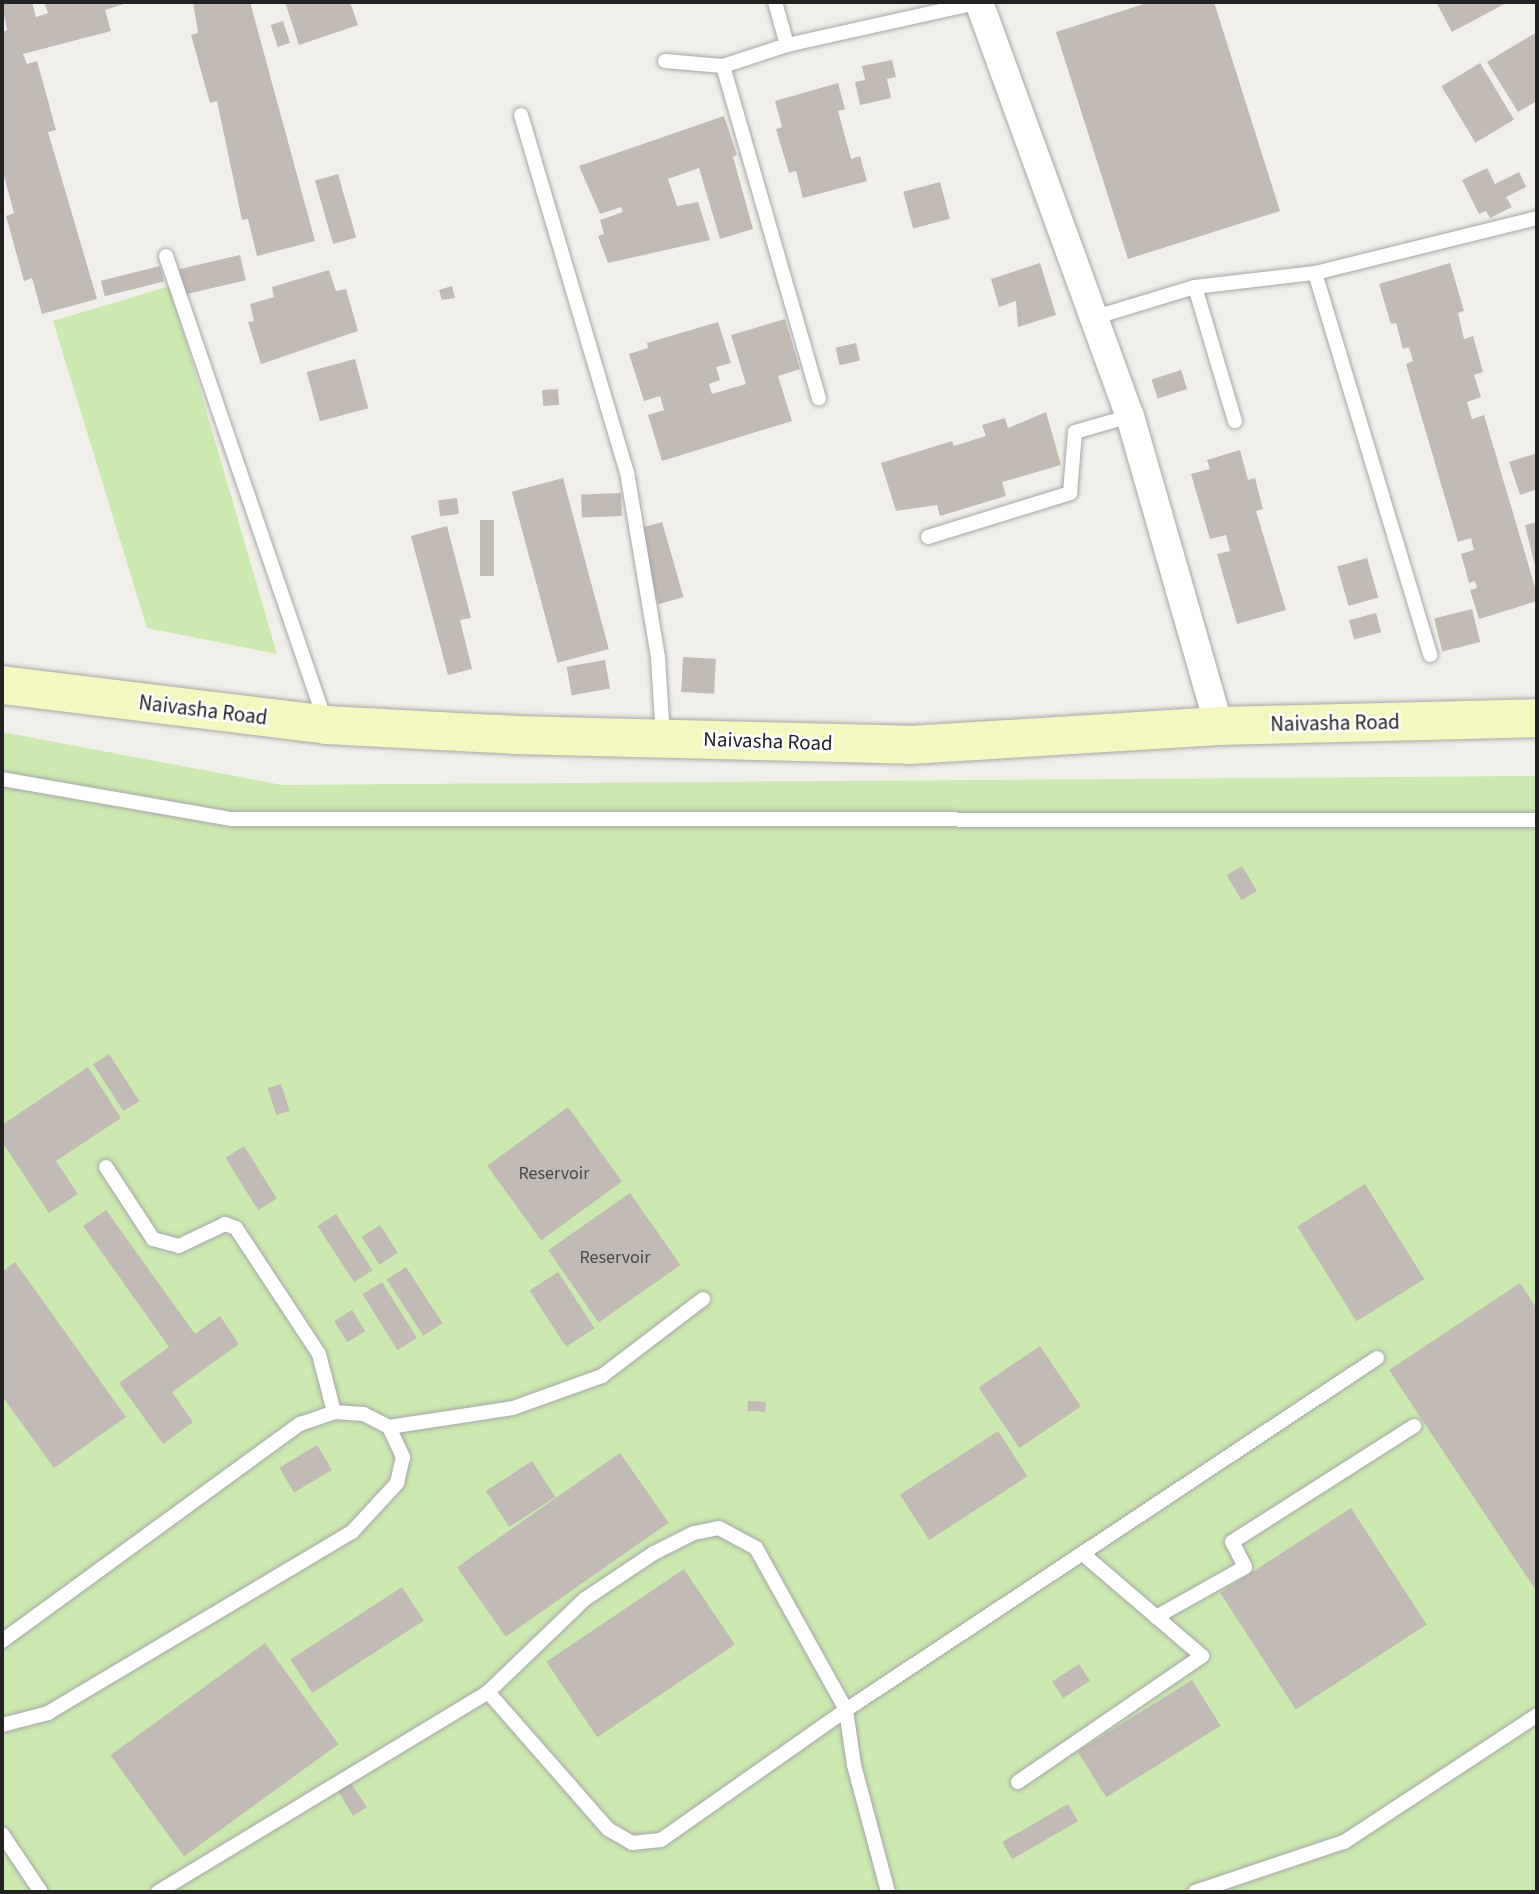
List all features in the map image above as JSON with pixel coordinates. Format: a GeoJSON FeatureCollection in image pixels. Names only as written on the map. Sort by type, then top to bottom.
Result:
{"type":"FeatureCollection","features":[{"type":"Feature","properties":{"kind":"main road","name":"Naivasha Road"},"geometry":{"type":"LineString","coordinates":[[2,685],[326,725],[911,745],[1219,726],[1537,718]]}},
{"type":"Feature","properties":{"kind":"street"},"geometry":{"type":"LineString","coordinates":[[980,2],[1130,415],[1219,726]]}},
{"type":"Feature","properties":{"kind":"lane"},"geometry":{"type":"LineString","coordinates":[[775,2],[787,45]]}},
{"type":"Feature","properties":{"kind":"lane"},"geometry":{"type":"LineString","coordinates":[[665,61],[723,66],[787,45],[980,2]]}},
{"type":"Feature","properties":{"kind":"lane"},"geometry":{"type":"LineString","coordinates":[[723,66],[819,398]]}},
{"type":"Feature","properties":{"kind":"lane"},"geometry":{"type":"LineString","coordinates":[[521,115],[627,472],[658,658],[663,738]]}},
{"type":"Feature","properties":{"kind":"lane"},"geometry":{"type":"LineString","coordinates":[[1096,317],[1195,287],[1315,273],[1537,218]]}},
{"type":"Feature","properties":{"kind":"lane"},"geometry":{"type":"LineString","coordinates":[[166,256],[326,725]]}},
{"type":"Feature","properties":{"kind":"lane"},"geometry":{"type":"LineString","coordinates":[[1315,273],[1430,655]]}},
{"type":"Feature","properties":{"kind":"lane"},"geometry":{"type":"LineString","coordinates":[[1195,287],[1235,421]]}},
{"type":"Feature","properties":{"kind":"lane"},"geometry":{"type":"LineString","coordinates":[[928,537],[1070,494],[1075,432],[1130,415]]}},
{"type":"Feature","properties":{"kind":"lane"},"geometry":{"type":"LineString","coordinates":[[2,779],[231,819],[1537,820]]}},
{"type":"Feature","properties":{"kind":"lane"},"geometry":{"type":"LineString","coordinates":[[106,1167],[153,1239],[169,1246],[179,1246],[225,1224],[236,1228],[319,1354],[334,1412]]}},
{"type":"Feature","properties":{"kind":"lane"},"geometry":{"type":"LineString","coordinates":[[2,1641],[300,1424],[334,1412],[364,1414],[389,1427],[513,1408],[602,1376],[703,1299]]}},
{"type":"Feature","properties":{"kind":"lane"},"geometry":{"type":"LineString","coordinates":[[488,1692],[608,1829],[632,1843],[661,1840],[846,1710],[1377,1357]]}},
{"type":"Feature","properties":{"kind":"lane"},"geometry":{"type":"LineString","coordinates":[[1156,1617],[1245,1567],[1232,1542],[1414,1426]]}},
{"type":"Feature","properties":{"kind":"lane"},"geometry":{"type":"LineString","coordinates":[[2,1725],[48,1713],[352,1532],[397,1483],[403,1457],[389,1427]]}},
{"type":"Feature","properties":{"kind":"lane"},"geometry":{"type":"LineString","coordinates":[[158,1892],[488,1692],[585,1599],[654,1553],[694,1533],[719,1528],[756,1548],[846,1710],[857,1778],[888,1892]]}},
{"type":"Feature","properties":{"kind":"lane"},"geometry":{"type":"LineString","coordinates":[[1018,1782],[1202,1656],[1083,1554]]}},
{"type":"Feature","properties":{"kind":"lane"},"geometry":{"type":"LineString","coordinates":[[1195,1892],[1344,1842],[1537,1715]]}},
{"type":"Feature","properties":{"kind":"lane"},"geometry":{"type":"LineString","coordinates":[[2,1834],[41,1892]]}},
{"type":"Feature","properties":{"kind":"green space"},"geometry":{"type":"Polygon","coordinates":[[[170,286],[277,654],[147,628],[53,321],[170,286]]]}},
{"type":"Feature","properties":{"kind":"green space"},"geometry":{"type":"Polygon","coordinates":[[[2,732],[282,785],[1537,776],[1537,1892],[2,1892],[2,732]]]}},
{"type":"Feature","properties":{"kind":"building"},"geometry":{"type":"Polygon","coordinates":[[[32,2],[36,17],[48,13],[44,2],[124,4],[105,10],[111,31],[23,54],[27,64],[37,61],[56,130],[48,132],[97,299],[42,314],[32,278],[24,281],[6,216],[14,213],[2,169],[2,32],[7,30],[2,5],[32,2]]]}},
{"type":"Feature","properties":{"kind":"building"},"geometry":{"type":"Polygon","coordinates":[[[193,2],[250,2],[315,241],[257,256],[248,219],[242,220],[217,101],[210,103],[191,35],[198,33],[193,2]]]}},
{"type":"Feature","properties":{"kind":"building"},"geometry":{"type":"Polygon","coordinates":[[[285,2],[350,2],[358,25],[299,45],[285,2]]]}},
{"type":"Feature","properties":{"kind":"building"},"geometry":{"type":"Polygon","coordinates":[[[1150,2],[1214,2],[1280,211],[1128,259],[1056,32],[1150,2]]]}},
{"type":"Feature","properties":{"kind":"building"},"geometry":{"type":"Polygon","coordinates":[[[1436,2],[1508,2],[1452,32],[1436,2]]]}},
{"type":"Feature","properties":{"kind":"building"},"geometry":{"type":"Polygon","coordinates":[[[283,21],[290,43],[278,47],[271,25],[283,21]]]}},
{"type":"Feature","properties":{"kind":"building"},"geometry":{"type":"Polygon","coordinates":[[[1537,32],[1537,101],[1518,112],[1487,62],[1537,32]]]}},
{"type":"Feature","properties":{"kind":"building"},"geometry":{"type":"Polygon","coordinates":[[[892,60],[896,77],[887,79],[891,98],[860,105],[855,82],[865,80],[862,66],[892,60]]]}},
{"type":"Feature","properties":{"kind":"building"},"geometry":{"type":"Polygon","coordinates":[[[1480,63],[1514,120],[1475,143],[1441,86],[1480,63]]]}},
{"type":"Feature","properties":{"kind":"building"},"geometry":{"type":"Polygon","coordinates":[[[838,83],[845,109],[838,111],[851,159],[860,156],[867,181],[803,198],[796,171],[789,173],[776,129],[782,127],[775,101],[838,83]]]}},
{"type":"Feature","properties":{"kind":"building"},"geometry":{"type":"Polygon","coordinates":[[[724,116],[737,155],[733,157],[753,229],[720,239],[699,168],[668,179],[677,206],[698,202],[710,240],[608,263],[598,236],[604,234],[600,220],[623,212],[621,207],[600,214],[579,166],[724,116]]]}},
{"type":"Feature","properties":{"kind":"building"},"geometry":{"type":"Polygon","coordinates":[[[1487,168],[1495,184],[1519,172],[1526,187],[1506,197],[1512,207],[1490,218],[1486,211],[1479,214],[1462,180],[1487,168]]]}},
{"type":"Feature","properties":{"kind":"building"},"geometry":{"type":"Polygon","coordinates":[[[338,174],[356,237],[333,244],[315,181],[338,174]]]}},
{"type":"Feature","properties":{"kind":"building"},"geometry":{"type":"Polygon","coordinates":[[[940,182],[950,219],[913,229],[903,192],[940,182]]]}},
{"type":"Feature","properties":{"kind":"building"},"geometry":{"type":"Polygon","coordinates":[[[240,255],[246,280],[184,295],[179,269],[240,255]]]}},
{"type":"Feature","properties":{"kind":"building"},"geometry":{"type":"Polygon","coordinates":[[[1040,263],[1056,315],[1018,327],[1016,301],[999,307],[991,279],[1040,263]]]}},
{"type":"Feature","properties":{"kind":"building"},"geometry":{"type":"Polygon","coordinates":[[[1450,263],[1464,311],[1458,313],[1464,339],[1473,336],[1483,372],[1474,375],[1481,397],[1467,402],[1472,419],[1484,415],[1537,594],[1537,601],[1479,619],[1470,590],[1477,588],[1475,581],[1469,583],[1461,554],[1474,550],[1471,538],[1458,542],[1406,364],[1413,361],[1409,347],[1403,349],[1396,323],[1391,324],[1379,284],[1450,263]]]}},
{"type":"Feature","properties":{"kind":"building"},"geometry":{"type":"Polygon","coordinates":[[[160,266],[164,282],[105,296],[101,281],[160,266]]]}},
{"type":"Feature","properties":{"kind":"building"},"geometry":{"type":"Polygon","coordinates":[[[329,270],[336,291],[346,289],[358,331],[261,364],[248,322],[254,321],[250,304],[274,297],[272,287],[329,270]]]}},
{"type":"Feature","properties":{"kind":"building"},"geometry":{"type":"Polygon","coordinates":[[[452,286],[455,298],[442,300],[439,290],[452,286]]]}},
{"type":"Feature","properties":{"kind":"building"},"geometry":{"type":"Polygon","coordinates":[[[785,319],[800,369],[778,376],[792,421],[662,461],[648,415],[664,410],[660,396],[644,401],[629,354],[648,348],[647,343],[718,322],[731,363],[716,367],[720,380],[709,384],[712,394],[746,384],[731,335],[785,319]]]}},
{"type":"Feature","properties":{"kind":"building"},"geometry":{"type":"Polygon","coordinates":[[[856,343],[860,361],[840,365],[836,348],[856,343]]]}},
{"type":"Feature","properties":{"kind":"building"},"geometry":{"type":"Polygon","coordinates":[[[355,359],[368,408],[320,421],[307,372],[355,359]]]}},
{"type":"Feature","properties":{"kind":"building"},"geometry":{"type":"Polygon","coordinates":[[[1181,370],[1187,389],[1158,399],[1152,380],[1181,370]]]}},
{"type":"Feature","properties":{"kind":"building"},"geometry":{"type":"Polygon","coordinates":[[[558,389],[559,405],[543,406],[542,390],[558,389]]]}},
{"type":"Feature","properties":{"kind":"building"},"geometry":{"type":"Polygon","coordinates":[[[1046,412],[1061,465],[1002,482],[1006,496],[940,516],[937,505],[896,511],[881,463],[952,441],[954,446],[986,436],[982,425],[1005,418],[1008,428],[1046,412]]]}},
{"type":"Feature","properties":{"kind":"building"},"geometry":{"type":"Polygon","coordinates":[[[1240,450],[1248,480],[1255,478],[1263,509],[1256,511],[1286,610],[1237,624],[1217,554],[1230,551],[1226,535],[1210,539],[1191,474],[1210,469],[1207,460],[1240,450]]]}},
{"type":"Feature","properties":{"kind":"building"},"geometry":{"type":"Polygon","coordinates":[[[1537,453],[1537,489],[1520,495],[1509,462],[1537,453]]]}},
{"type":"Feature","properties":{"kind":"building"},"geometry":{"type":"Polygon","coordinates":[[[563,478],[609,649],[558,663],[512,492],[563,478]]]}},
{"type":"Feature","properties":{"kind":"building"},"geometry":{"type":"Polygon","coordinates":[[[621,493],[622,516],[582,517],[581,494],[621,493]]]}},
{"type":"Feature","properties":{"kind":"building"},"geometry":{"type":"Polygon","coordinates":[[[457,498],[459,514],[440,516],[438,500],[457,498]]]}},
{"type":"Feature","properties":{"kind":"building"},"geometry":{"type":"Polygon","coordinates":[[[480,520],[494,520],[494,576],[480,576],[480,520]]]}},
{"type":"Feature","properties":{"kind":"building"},"geometry":{"type":"Polygon","coordinates":[[[662,522],[683,597],[659,604],[637,529],[662,522]]]}},
{"type":"Feature","properties":{"kind":"building"},"geometry":{"type":"Polygon","coordinates":[[[1537,522],[1537,570],[1536,570],[1525,525],[1537,522]]]}},
{"type":"Feature","properties":{"kind":"building"},"geometry":{"type":"Polygon","coordinates":[[[447,526],[471,618],[460,620],[472,669],[448,675],[411,536],[447,526]]]}},
{"type":"Feature","properties":{"kind":"building"},"geometry":{"type":"Polygon","coordinates":[[[1367,558],[1378,597],[1349,606],[1337,567],[1367,558]]]}},
{"type":"Feature","properties":{"kind":"building"},"geometry":{"type":"Polygon","coordinates":[[[1472,609],[1480,642],[1442,651],[1434,618],[1472,609]]]}},
{"type":"Feature","properties":{"kind":"building"},"geometry":{"type":"Polygon","coordinates":[[[1376,613],[1381,632],[1354,640],[1349,620],[1376,613]]]}},
{"type":"Feature","properties":{"kind":"building"},"geometry":{"type":"Polygon","coordinates":[[[683,657],[716,659],[714,694],[681,692],[683,657]]]}},
{"type":"Feature","properties":{"kind":"building"},"geometry":{"type":"Polygon","coordinates":[[[605,660],[610,689],[572,695],[567,667],[605,660]]]}},
{"type":"Feature","properties":{"kind":"building"},"geometry":{"type":"Polygon","coordinates":[[[1242,866],[1257,891],[1242,900],[1227,875],[1242,866]]]}},
{"type":"Feature","properties":{"kind":"building"},"geometry":{"type":"Polygon","coordinates":[[[109,1054],[139,1101],[124,1111],[93,1064],[109,1054]]]}},
{"type":"Feature","properties":{"kind":"building"},"geometry":{"type":"Polygon","coordinates":[[[88,1067],[121,1118],[56,1161],[78,1194],[49,1213],[2,1142],[2,1125],[88,1067]]]}},
{"type":"Feature","properties":{"kind":"building"},"geometry":{"type":"Polygon","coordinates":[[[281,1084],[290,1111],[276,1115],[268,1088],[281,1084]]]}},
{"type":"Feature","properties":{"kind":"building"},"geometry":{"type":"Polygon","coordinates":[[[568,1107],[622,1181],[541,1240],[487,1166],[568,1107]]]}},
{"type":"Feature","properties":{"kind":"building"},"geometry":{"type":"Polygon","coordinates":[[[244,1146],[277,1199],[258,1210],[225,1158],[244,1146]]]}},
{"type":"Feature","properties":{"kind":"building"},"geometry":{"type":"Polygon","coordinates":[[[1365,1184],[1424,1279],[1357,1321],[1297,1226],[1365,1184]]]}},
{"type":"Feature","properties":{"kind":"building"},"geometry":{"type":"Polygon","coordinates":[[[630,1193],[680,1265],[599,1322],[548,1250],[630,1193]]]}},
{"type":"Feature","properties":{"kind":"building"},"geometry":{"type":"Polygon","coordinates":[[[106,1210],[195,1334],[220,1316],[239,1344],[172,1392],[193,1422],[163,1444],[119,1383],[169,1347],[83,1226],[106,1210]]]}},
{"type":"Feature","properties":{"kind":"building"},"geometry":{"type":"Polygon","coordinates":[[[336,1214],[372,1270],[354,1282],[318,1226],[336,1214]]]}},
{"type":"Feature","properties":{"kind":"building"},"geometry":{"type":"Polygon","coordinates":[[[380,1225],[398,1253],[380,1265],[362,1237],[380,1225]]]}},
{"type":"Feature","properties":{"kind":"building"},"geometry":{"type":"Polygon","coordinates":[[[15,1262],[126,1417],[54,1468],[2,1396],[2,1272],[15,1262]]]}},
{"type":"Feature","properties":{"kind":"building"},"geometry":{"type":"Polygon","coordinates":[[[406,1267],[442,1323],[423,1336],[387,1280],[406,1267]]]}},
{"type":"Feature","properties":{"kind":"building"},"geometry":{"type":"Polygon","coordinates":[[[558,1272],[594,1328],[566,1347],[529,1291],[558,1272]]]}},
{"type":"Feature","properties":{"kind":"building"},"geometry":{"type":"Polygon","coordinates":[[[382,1282],[417,1338],[397,1350],[362,1294],[382,1282]]]}},
{"type":"Feature","properties":{"kind":"building"},"geometry":{"type":"Polygon","coordinates":[[[1520,1283],[1537,1309],[1537,1592],[1389,1370],[1520,1283]]]}},
{"type":"Feature","properties":{"kind":"building"},"geometry":{"type":"Polygon","coordinates":[[[352,1310],[365,1331],[347,1342],[334,1321],[352,1310]]]}},
{"type":"Feature","properties":{"kind":"building"},"geometry":{"type":"Polygon","coordinates":[[[1040,1346],[1081,1407],[1019,1448],[979,1387],[1040,1346]]]}},
{"type":"Feature","properties":{"kind":"building"},"geometry":{"type":"Polygon","coordinates":[[[748,1401],[766,1402],[765,1412],[747,1411],[748,1401]]]}},
{"type":"Feature","properties":{"kind":"building"},"geometry":{"type":"Polygon","coordinates":[[[998,1431],[1027,1476],[929,1540],[900,1495],[998,1431]]]}},
{"type":"Feature","properties":{"kind":"building"},"geometry":{"type":"Polygon","coordinates":[[[317,1445],[332,1470],[294,1493],[279,1468],[317,1445]]]}},
{"type":"Feature","properties":{"kind":"building"},"geometry":{"type":"Polygon","coordinates":[[[620,1453],[669,1523],[506,1637],[457,1567],[620,1453]]]}},
{"type":"Feature","properties":{"kind":"building"},"geometry":{"type":"Polygon","coordinates":[[[532,1461],[555,1497],[509,1527],[486,1491],[532,1461]]]}},
{"type":"Feature","properties":{"kind":"building"},"geometry":{"type":"Polygon","coordinates":[[[1351,1508],[1427,1625],[1296,1710],[1220,1593],[1351,1508]]]}},
{"type":"Feature","properties":{"kind":"building"},"geometry":{"type":"Polygon","coordinates":[[[684,1569],[735,1644],[597,1737],[546,1662],[684,1569]]]}},
{"type":"Feature","properties":{"kind":"building"},"geometry":{"type":"Polygon","coordinates":[[[402,1587],[424,1621],[312,1693],[290,1659],[402,1587]]]}},
{"type":"Feature","properties":{"kind":"building"},"geometry":{"type":"Polygon","coordinates":[[[265,1643],[338,1744],[184,1856],[110,1755],[265,1643]]]}},
{"type":"Feature","properties":{"kind":"building"},"geometry":{"type":"Polygon","coordinates":[[[1079,1664],[1090,1681],[1063,1698],[1052,1681],[1079,1664]]]}},
{"type":"Feature","properties":{"kind":"building"},"geometry":{"type":"Polygon","coordinates":[[[1192,1680],[1221,1726],[1106,1797],[1078,1752],[1192,1680]]]}},
{"type":"Feature","properties":{"kind":"building"},"geometry":{"type":"Polygon","coordinates":[[[348,1779],[367,1807],[353,1816],[335,1786],[348,1779]]]}},
{"type":"Feature","properties":{"kind":"building"},"geometry":{"type":"Polygon","coordinates":[[[1068,1804],[1078,1821],[1012,1859],[1002,1842],[1068,1804]]]}}]}
